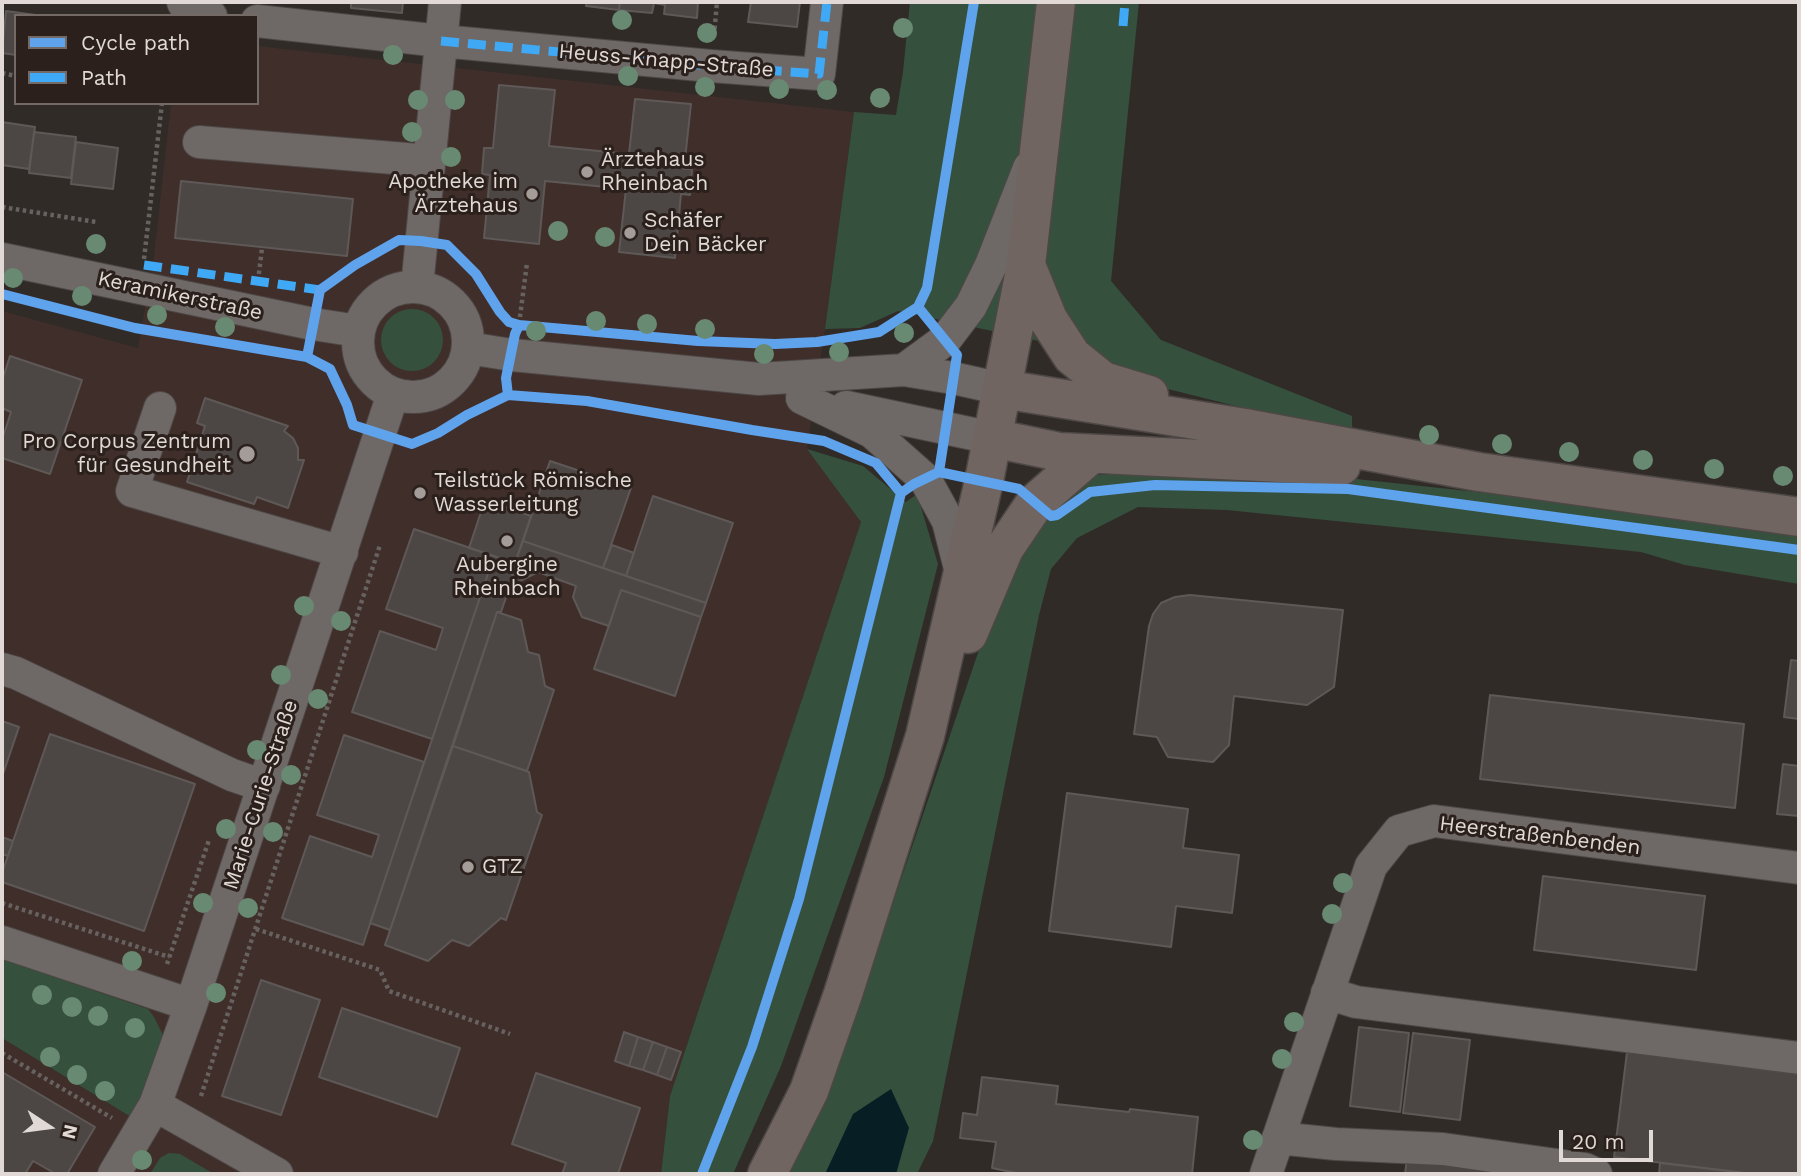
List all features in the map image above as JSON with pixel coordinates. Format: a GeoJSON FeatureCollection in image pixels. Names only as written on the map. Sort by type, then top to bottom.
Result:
{"type":"FeatureCollection","features":[{"type":"Feature","properties":{"kind":"main road"},"geometry":{"type":"LineString","coordinates":[[767,1174],[809,1091],[843,994],[925,736],[992,438],[1026,265],[1056,2]]}},
{"type":"Feature","properties":{"kind":"main road"},"geometry":{"type":"LineString","coordinates":[[1026,265],[1048,319],[1073,356],[1103,381],[1245,428]]}},
{"type":"Feature","properties":{"kind":"main road"},"geometry":{"type":"LineString","coordinates":[[1002,389],[1245,428],[1479,472],[1799,517]]}},
{"type":"Feature","properties":{"kind":"main road"},"geometry":{"type":"LineString","coordinates":[[992,438],[1060,452],[1090,455],[1479,472]]}},
{"type":"Feature","properties":{"kind":"main road"},"geometry":{"type":"LineString","coordinates":[[925,736],[1004,548],[1035,503],[1090,455]]}},
{"type":"Feature","properties":{"kind":"street"},"geometry":{"type":"LineString","coordinates":[[183,2],[189,13],[196,14]]}},
{"type":"Feature","properties":{"kind":"street"},"geometry":{"type":"LineString","coordinates":[[417,287],[445,2]]}},
{"type":"Feature","properties":{"kind":"street","name":"Heuss-Knapp-Straße"},"geometry":{"type":"LineString","coordinates":[[442,41],[820,74],[827,2]]}},
{"type":"Feature","properties":{"kind":"street"},"geometry":{"type":"LineString","coordinates":[[259,21],[442,41]]}},
{"type":"Feature","properties":{"kind":"street"},"geometry":{"type":"LineString","coordinates":[[904,370],[945,340],[971,306],[991,265],[1041,137]]}},
{"type":"Feature","properties":{"kind":"street"},"geometry":{"type":"LineString","coordinates":[[199,142],[430,162]]}},
{"type":"Feature","properties":{"kind":"street","name":"Keramikerstraße"},"geometry":{"type":"LineString","coordinates":[[2,259],[358,331]]}},
{"type":"Feature","properties":{"kind":"street"},"geometry":{"type":"LineString","coordinates":[[417,287],[439,293],[452,302],[462,315],[468,331],[468,348],[463,367],[452,381],[427,396],[411,398],[383,389],[368,375],[359,353],[358,331],[367,311],[386,293],[417,287]]}},
{"type":"Feature","properties":{"kind":"street"},"geometry":{"type":"LineString","coordinates":[[468,348],[512,355],[759,379],[904,370],[1002,389]]}},
{"type":"Feature","properties":{"kind":"street"},"geometry":{"type":"LineString","coordinates":[[759,379],[872,432],[925,479],[948,521],[962,576]]}},
{"type":"Feature","properties":{"kind":"street","name":"Marie-Curie-Straße"},"geometry":{"type":"LineString","coordinates":[[114,1174],[155,1105],[191,1005],[393,394]]}},
{"type":"Feature","properties":{"kind":"street"},"geometry":{"type":"LineString","coordinates":[[802,398],[992,438]]}},
{"type":"Feature","properties":{"kind":"street"},"geometry":{"type":"LineString","coordinates":[[160,408],[132,491],[342,552]]}},
{"type":"Feature","properties":{"kind":"street"},"geometry":{"type":"LineString","coordinates":[[2,668],[232,775],[264,786]]}},
{"type":"Feature","properties":{"kind":"street","name":"Heerstraßenbenden"},"geometry":{"type":"LineString","coordinates":[[1266,1174],[1371,866],[1399,831],[1434,821],[1799,868]]}},
{"type":"Feature","properties":{"kind":"street"},"geometry":{"type":"LineString","coordinates":[[2,943],[191,1005]]}},
{"type":"Feature","properties":{"kind":"street"},"geometry":{"type":"LineString","coordinates":[[1327,993],[1356,1002],[1799,1058]]}},
{"type":"Feature","properties":{"kind":"street"},"geometry":{"type":"LineString","coordinates":[[155,1105],[277,1174]]}},
{"type":"Feature","properties":{"kind":"street"},"geometry":{"type":"LineString","coordinates":[[1278,1138],[1443,1149],[1584,1169],[1596,1174]]}},
{"type":"Feature","properties":{"kind":"path"},"geometry":{"type":"LineString","coordinates":[[141,288],[162,105]]}},
{"type":"Feature","properties":{"kind":"path"},"geometry":{"type":"LineString","coordinates":[[2,207],[96,222]]}},
{"type":"Feature","properties":{"kind":"path"},"geometry":{"type":"LineString","coordinates":[[258,282],[262,247]]}},
{"type":"Feature","properties":{"kind":"path"},"geometry":{"type":"LineString","coordinates":[[519,325],[527,262]]}},
{"type":"Feature","properties":{"kind":"path"},"geometry":{"type":"LineString","coordinates":[[191,1126],[382,536]]}},
{"type":"Feature","properties":{"kind":"path"},"geometry":{"type":"LineString","coordinates":[[2,903],[169,957]]}},
{"type":"Feature","properties":{"kind":"path"},"geometry":{"type":"LineString","coordinates":[[256,929],[380,970],[389,991],[510,1034]]}},
{"type":"Feature","properties":{"kind":"path"},"geometry":{"type":"LineString","coordinates":[[2,1053],[138,1133]]}},
{"type":"Feature","properties":{"kind":"shaded area"},"geometry":{"type":"Polygon","coordinates":[[[259,46],[854,112],[807,448],[861,522],[670,1096],[661,1174],[2,1174],[2,1038],[131,1117],[148,1009],[2,959],[2,311],[138,348],[154,257],[171,105],[259,105],[259,46]]]}},
{"type":"Feature","properties":{"kind":"green space"},"geometry":{"type":"Polygon","coordinates":[[[910,2],[1139,2],[1111,281],[1161,340],[1352,416],[1352,435],[1140,382],[1096,353],[898,311],[860,328],[825,329],[854,112],[896,115],[910,2]]]}},
{"type":"Feature","properties":{"kind":"green space"},"geometry":{"type":"Polygon","coordinates":[[[406,309],[418,309],[434,318],[441,328],[441,352],[434,362],[418,371],[406,371],[395,366],[386,357],[381,346],[381,334],[386,323],[395,314],[406,309]]]}},
{"type":"Feature","properties":{"kind":"green space"},"geometry":{"type":"Polygon","coordinates":[[[807,449],[863,466],[906,502],[917,494],[938,564],[884,777],[781,1066],[733,1174],[661,1174],[670,1096],[861,522],[807,449]]]}},
{"type":"Feature","properties":{"kind":"green space"},"geometry":{"type":"Polygon","coordinates":[[[1273,470],[1773,524],[1799,532],[1799,584],[1685,565],[1641,552],[1227,510],[1138,507],[1077,538],[1051,569],[1039,615],[933,1141],[917,1174],[789,1174],[826,1100],[996,600],[1022,538],[1095,475],[1273,470]]]}},
{"type":"Feature","properties":{"kind":"green space"},"geometry":{"type":"Polygon","coordinates":[[[2,959],[148,1009],[163,1035],[163,1052],[131,1117],[2,1038],[2,959]]]}},
{"type":"Feature","properties":{"kind":"green space"},"geometry":{"type":"Polygon","coordinates":[[[169,1153],[180,1154],[214,1174],[150,1174],[160,1158],[169,1153]]]}},
{"type":"Feature","properties":{"kind":"water"},"geometry":{"type":"Polygon","coordinates":[[[891,1089],[909,1128],[896,1174],[825,1174],[853,1114],[891,1089]]]}},
{"type":"Feature","properties":{"kind":"building"},"geometry":{"type":"Polygon","coordinates":[[[351,2],[403,2],[402,13],[351,8],[351,2]]]}},
{"type":"Feature","properties":{"kind":"building"},"geometry":{"type":"Polygon","coordinates":[[[587,2],[620,2],[619,10],[586,6],[587,2]]]}},
{"type":"Feature","properties":{"kind":"building"},"geometry":{"type":"Polygon","coordinates":[[[620,2],[698,2],[697,18],[664,14],[665,5],[654,3],[652,13],[619,10],[620,2]]]}},
{"type":"Feature","properties":{"kind":"building"},"geometry":{"type":"Polygon","coordinates":[[[751,2],[800,2],[797,27],[748,22],[751,2]]]}},
{"type":"Feature","properties":{"kind":"building"},"geometry":{"type":"Polygon","coordinates":[[[6,11],[28,14],[14,14],[14,55],[2,53],[6,11]]]}},
{"type":"Feature","properties":{"kind":"building","name":"Ärztehaus Rheinbach"},"geometry":{"type":"Polygon","coordinates":[[[499,85],[555,90],[549,146],[629,154],[635,99],[691,104],[684,169],[692,169],[690,195],[681,194],[675,258],[619,252],[626,189],[545,181],[539,244],[484,238],[490,175],[482,174],[484,148],[493,148],[499,85]]]}},
{"type":"Feature","properties":{"kind":"building"},"geometry":{"type":"Polygon","coordinates":[[[2,122],[35,127],[29,169],[2,165],[2,122]]]}},
{"type":"Feature","properties":{"kind":"building"},"geometry":{"type":"Polygon","coordinates":[[[34,132],[76,137],[71,178],[29,173],[34,132]]]}},
{"type":"Feature","properties":{"kind":"building"},"geometry":{"type":"Polygon","coordinates":[[[76,142],[118,148],[113,189],[71,184],[76,142]]]}},
{"type":"Feature","properties":{"kind":"building"},"geometry":{"type":"Polygon","coordinates":[[[181,181],[353,199],[347,256],[175,238],[181,181]]]}},
{"type":"Feature","properties":{"kind":"building"},"geometry":{"type":"Polygon","coordinates":[[[10,356],[82,380],[50,474],[2,458],[2,440],[11,412],[2,408],[2,381],[10,356]]]}},
{"type":"Feature","properties":{"kind":"building","name":"Pro Corpus Zentrum für Gesundheit"},"geometry":{"type":"Polygon","coordinates":[[[205,398],[288,426],[284,431],[293,438],[298,448],[298,460],[304,460],[288,508],[257,497],[254,504],[187,482],[205,426],[197,423],[205,398]]]}},
{"type":"Feature","properties":{"kind":"building"},"geometry":{"type":"Polygon","coordinates":[[[550,461],[631,488],[603,568],[523,541],[550,461]]]}},
{"type":"Feature","properties":{"kind":"building"},"geometry":{"type":"Polygon","coordinates":[[[653,496],[733,523],[706,603],[626,576],[653,496]]]}},
{"type":"Feature","properties":{"kind":"building"},"geometry":{"type":"Polygon","coordinates":[[[485,500],[531,516],[515,563],[469,548],[485,500]]]}},
{"type":"Feature","properties":{"kind":"building"},"geometry":{"type":"Polygon","coordinates":[[[414,529],[494,556],[432,739],[352,712],[380,631],[436,650],[443,628],[386,609],[414,529]]]}},
{"type":"Feature","properties":{"kind":"building"},"geometry":{"type":"Polygon","coordinates":[[[523,541],[706,603],[701,617],[621,590],[609,626],[582,617],[573,597],[576,586],[538,572],[510,586],[523,541]]]}},
{"type":"Feature","properties":{"kind":"building"},"geometry":{"type":"Polygon","coordinates":[[[612,545],[634,553],[626,576],[603,568],[612,545]]]}},
{"type":"Feature","properties":{"kind":"building"},"geometry":{"type":"Polygon","coordinates":[[[494,556],[515,563],[510,586],[501,612],[497,612],[390,930],[370,923],[494,556]]]}},
{"type":"Feature","properties":{"kind":"building"},"geometry":{"type":"Polygon","coordinates":[[[621,590],[701,617],[675,696],[594,669],[621,590]]]}},
{"type":"Feature","properties":{"kind":"building"},"geometry":{"type":"Polygon","coordinates":[[[1190,595],[1343,610],[1334,687],[1307,705],[1234,696],[1229,745],[1213,762],[1168,757],[1157,737],[1134,734],[1153,614],[1161,603],[1190,595]]]}},
{"type":"Feature","properties":{"kind":"building"},"geometry":{"type":"Polygon","coordinates":[[[497,612],[521,620],[528,652],[539,655],[545,686],[554,690],[527,771],[453,746],[497,612]]]}},
{"type":"Feature","properties":{"kind":"building"},"geometry":{"type":"Polygon","coordinates":[[[1791,660],[1799,661],[1799,719],[1784,717],[1791,660]]]}},
{"type":"Feature","properties":{"kind":"building"},"geometry":{"type":"Polygon","coordinates":[[[1490,695],[1744,724],[1735,808],[1480,779],[1490,695]]]}},
{"type":"Feature","properties":{"kind":"building"},"geometry":{"type":"Polygon","coordinates":[[[2,721],[19,727],[2,777],[2,721]]]}},
{"type":"Feature","properties":{"kind":"building"},"geometry":{"type":"Polygon","coordinates":[[[50,734],[195,784],[144,931],[2,882],[2,873],[50,734]]]}},
{"type":"Feature","properties":{"kind":"building"},"geometry":{"type":"Polygon","coordinates":[[[344,735],[424,762],[363,945],[282,918],[310,836],[372,857],[379,835],[317,815],[344,735]]]}},
{"type":"Feature","properties":{"kind":"building","name":"GTZ"},"geometry":{"type":"Polygon","coordinates":[[[453,746],[529,772],[537,812],[542,815],[506,920],[501,918],[469,946],[452,940],[428,961],[385,945],[453,746]]]}},
{"type":"Feature","properties":{"kind":"building"},"geometry":{"type":"Polygon","coordinates":[[[1783,764],[1799,766],[1799,816],[1777,814],[1783,764]]]}},
{"type":"Feature","properties":{"kind":"building"},"geometry":{"type":"Polygon","coordinates":[[[1067,793],[1188,809],[1183,848],[1239,855],[1232,913],[1176,906],[1171,947],[1049,931],[1067,793]]]}},
{"type":"Feature","properties":{"kind":"building"},"geometry":{"type":"Polygon","coordinates":[[[2,837],[13,841],[8,856],[2,854],[2,837]]]}},
{"type":"Feature","properties":{"kind":"building"},"geometry":{"type":"Polygon","coordinates":[[[1543,876],[1705,896],[1696,970],[1534,950],[1543,876]]]}},
{"type":"Feature","properties":{"kind":"building"},"geometry":{"type":"Polygon","coordinates":[[[261,980],[320,1000],[281,1115],[222,1096],[261,980]]]}},
{"type":"Feature","properties":{"kind":"building"},"geometry":{"type":"Polygon","coordinates":[[[342,1008],[460,1048],[437,1117],[319,1077],[342,1008]]]}},
{"type":"Feature","properties":{"kind":"building"},"geometry":{"type":"Polygon","coordinates":[[[1359,1027],[1409,1033],[1400,1112],[1350,1106],[1359,1027]]]}},
{"type":"Feature","properties":{"kind":"building"},"geometry":{"type":"Polygon","coordinates":[[[624,1032],[638,1037],[629,1066],[615,1061],[624,1032]]]}},
{"type":"Feature","properties":{"kind":"building"},"geometry":{"type":"Polygon","coordinates":[[[1413,1033],[1470,1040],[1460,1120],[1403,1113],[1413,1033]]]}},
{"type":"Feature","properties":{"kind":"building"},"geometry":{"type":"Polygon","coordinates":[[[638,1037],[653,1042],[643,1070],[629,1066],[638,1037]]]}},
{"type":"Feature","properties":{"kind":"building"},"geometry":{"type":"Polygon","coordinates":[[[653,1042],[667,1047],[657,1075],[643,1070],[653,1042]]]}},
{"type":"Feature","properties":{"kind":"building"},"geometry":{"type":"Polygon","coordinates":[[[667,1047],[681,1052],[671,1080],[657,1075],[667,1047]]]}},
{"type":"Feature","properties":{"kind":"building"},"geometry":{"type":"Polygon","coordinates":[[[1627,1052],[1799,1074],[1799,1174],[1754,1174],[1614,1157],[1627,1052]]]}},
{"type":"Feature","properties":{"kind":"building"},"geometry":{"type":"Polygon","coordinates":[[[2,1072],[95,1127],[67,1174],[56,1174],[33,1161],[25,1174],[2,1174],[2,1072]]]}},
{"type":"Feature","properties":{"kind":"building"},"geometry":{"type":"Polygon","coordinates":[[[536,1073],[640,1108],[618,1174],[562,1174],[566,1163],[512,1144],[536,1073]]]}},
{"type":"Feature","properties":{"kind":"building"},"geometry":{"type":"Polygon","coordinates":[[[982,1077],[1058,1086],[1056,1104],[1198,1117],[1192,1174],[1021,1174],[992,1168],[996,1142],[960,1138],[963,1113],[977,1115],[982,1077]]]}},
{"type":"Feature","properties":{"kind":"building"},"geometry":{"type":"Polygon","coordinates":[[[1407,1158],[1567,1174],[1405,1174],[1407,1158]]]}},
{"type":"Feature","properties":{"kind":"building"},"geometry":{"type":"Polygon","coordinates":[[[1660,1163],[1754,1174],[1659,1174],[1660,1163]]]}},
{"type":"Feature","properties":{"kind":"marked path"},"geometry":{"type":"LineString","coordinates":[[441,41],[819,74],[827,2]]}},
{"type":"Feature","properties":{"kind":"marked path"},"geometry":{"type":"LineString","coordinates":[[1123,26],[1125,2]]}},
{"type":"Feature","properties":{"kind":"marked path"},"geometry":{"type":"LineString","coordinates":[[144,265],[320,290]]}},
{"type":"Feature","properties":{"kind":"cycle path"},"geometry":{"type":"LineString","coordinates":[[519,325],[698,341],[775,344],[817,342],[879,332],[918,307],[927,288],[974,2]]}},
{"type":"Feature","properties":{"kind":"cycle path"},"geometry":{"type":"LineString","coordinates":[[307,357],[320,290],[355,265],[399,240],[447,245],[476,274],[500,312],[509,322],[519,325],[506,378],[508,395]]}},
{"type":"Feature","properties":{"kind":"cycle path"},"geometry":{"type":"LineString","coordinates":[[2,294],[135,328],[307,357],[330,369],[353,425],[412,444],[508,395],[587,401],[824,441],[876,463],[901,493],[939,472],[1019,489],[1051,516],[1057,515],[1090,492],[1155,485],[1348,489],[1799,550]]}},
{"type":"Feature","properties":{"kind":"cycle path"},"geometry":{"type":"LineString","coordinates":[[918,307],[957,355],[939,472]]}},
{"type":"Feature","properties":{"kind":"cycle path"},"geometry":{"type":"LineString","coordinates":[[702,1174],[752,1047],[799,899],[901,493]]}},
{"type":"Feature","properties":{"kind":"place","name":"Ärztehaus Rheinbach"},"geometry":{"type":"Point","coordinates":[587,172]}},
{"type":"Feature","properties":{"kind":"place","name":"Apotheke im Ärztehaus"},"geometry":{"type":"Point","coordinates":[532,194]}},
{"type":"Feature","properties":{"kind":"place","name":"Schäfer Dein Bäcker"},"geometry":{"type":"Point","coordinates":[630,233]}},
{"type":"Feature","properties":{"kind":"place","name":"Pro Corpus Zentrum für Gesundheit"},"geometry":{"type":"Point","coordinates":[247,454]}},
{"type":"Feature","properties":{"kind":"place","name":"Teilstück Römische Wasserleitung"},"geometry":{"type":"Point","coordinates":[420,493]}},
{"type":"Feature","properties":{"kind":"place","name":"Aubergine Rheinbach"},"geometry":{"type":"Point","coordinates":[507,541]}},
{"type":"Feature","properties":{"kind":"place","name":"GTZ"},"geometry":{"type":"Point","coordinates":[468,867]}}]}
